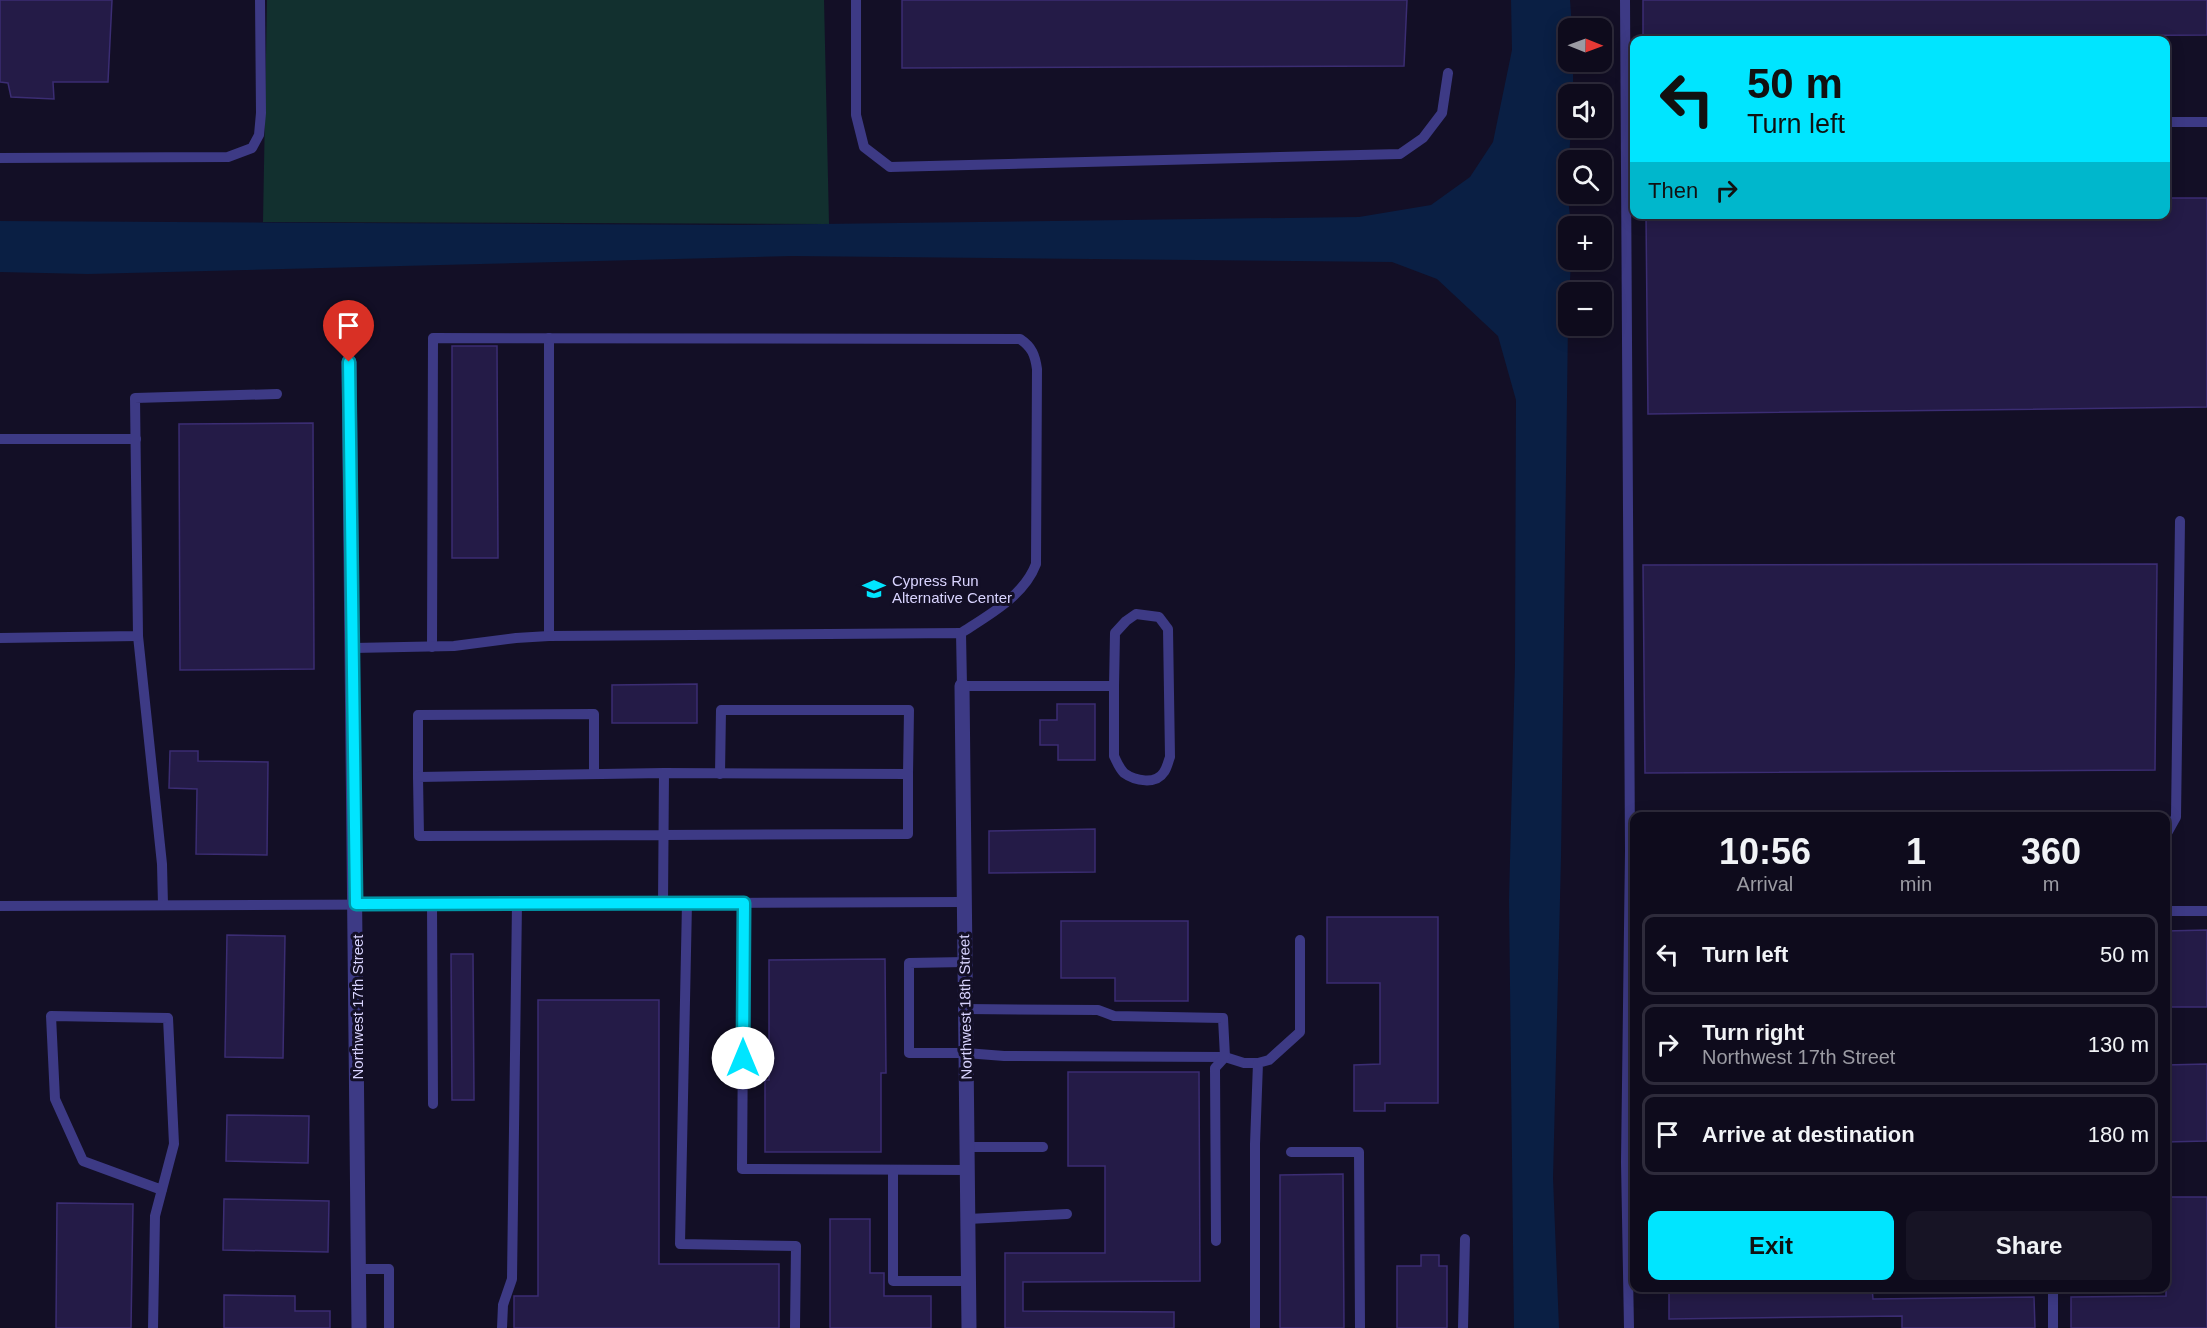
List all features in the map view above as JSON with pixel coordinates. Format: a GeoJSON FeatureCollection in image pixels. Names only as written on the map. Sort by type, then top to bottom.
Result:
{"type":"FeatureCollection","features":[{"type":"Feature","properties":{"kind":"street","name":"Northwest 17th Street"},"geometry":{"type":"LineString","coordinates":[[349,362],[359,1328]]}},
{"type":"Feature","properties":{"kind":"street","name":"Northwest 18th Street"},"geometry":{"type":"LineString","coordinates":[[962,686],[969,1328]]}},
{"type":"Feature","properties":{"kind":"lane"},"geometry":{"type":"LineString","coordinates":[[0,158],[228,157],[252,148],[260,135],[260,0]]}},
{"type":"Feature","properties":{"kind":"lane"},"geometry":{"type":"LineString","coordinates":[[856,0],[856,115],[864,147],[890,167],[1400,154],[1423,138],[1442,113],[1448,73]]}},
{"type":"Feature","properties":{"kind":"lane"},"geometry":{"type":"LineString","coordinates":[[1625,0],[1630,102]]}},
{"type":"Feature","properties":{"kind":"lane"},"geometry":{"type":"LineString","coordinates":[[2170,122],[2207,122]]}},
{"type":"Feature","properties":{"kind":"lane"},"geometry":{"type":"LineString","coordinates":[[1630,219],[1627,524],[1632,812]]}},
{"type":"Feature","properties":{"kind":"lane"},"geometry":{"type":"LineString","coordinates":[[353,648],[432,648],[549,636],[961,633],[994,612],[1016,593],[1026,583],[1036,564],[1037,369],[1033,351],[1020,339],[1011,338],[433,338],[432,648]]}},
{"type":"Feature","properties":{"kind":"lane"},"geometry":{"type":"LineString","coordinates":[[549,338],[549,636]]}},
{"type":"Feature","properties":{"kind":"lane"},"geometry":{"type":"LineString","coordinates":[[164,905],[162,864],[138,636],[135,398],[277,394]]}},
{"type":"Feature","properties":{"kind":"lane"},"geometry":{"type":"LineString","coordinates":[[0,438],[136,439]]}},
{"type":"Feature","properties":{"kind":"lane"},"geometry":{"type":"LineString","coordinates":[[2170,828],[2176,817],[2180,521]]}},
{"type":"Feature","properties":{"kind":"lane"},"geometry":{"type":"LineString","coordinates":[[1136,614],[1159,617],[1168,629],[1170,758],[1164,772],[1158,778],[1151,780],[1133,777],[1125,773],[1118,765],[1114,756],[1114,686],[1115,633],[1136,614]]}},
{"type":"Feature","properties":{"kind":"lane"},"geometry":{"type":"LineString","coordinates":[[961,633],[962,686],[1114,686]]}},
{"type":"Feature","properties":{"kind":"lane"},"geometry":{"type":"LineString","coordinates":[[0,638],[138,636]]}},
{"type":"Feature","properties":{"kind":"lane"},"geometry":{"type":"LineString","coordinates":[[594,774],[594,714],[418,715],[419,836],[909,834],[909,710],[721,710],[720,774]]}},
{"type":"Feature","properties":{"kind":"lane"},"geometry":{"type":"LineString","coordinates":[[663,903],[664,773]]}},
{"type":"Feature","properties":{"kind":"lane"},"geometry":{"type":"LineString","coordinates":[[418,777],[664,773],[908,774]]}},
{"type":"Feature","properties":{"kind":"lane"},"geometry":{"type":"LineString","coordinates":[[0,906],[964,902]]}},
{"type":"Feature","properties":{"kind":"lane"},"geometry":{"type":"LineString","coordinates":[[502,1328],[503,1305],[512,1279],[517,903]]}},
{"type":"Feature","properties":{"kind":"lane"},"geometry":{"type":"LineString","coordinates":[[687,903],[680,1244],[796,1246],[795,1328]]}},
{"type":"Feature","properties":{"kind":"lane"},"geometry":{"type":"LineString","coordinates":[[744,903],[742,1169],[967,1170]]}},
{"type":"Feature","properties":{"kind":"lane"},"geometry":{"type":"LineString","coordinates":[[432,904],[433,1104]]}},
{"type":"Feature","properties":{"kind":"lane"},"geometry":{"type":"LineString","coordinates":[[2170,911],[2207,911]]}},
{"type":"Feature","properties":{"kind":"lane"},"geometry":{"type":"LineString","coordinates":[[965,962],[909,963],[909,1053],[1225,1057],[1244,1063],[1258,1063],[1269,1060],[1300,1032],[1300,940]]}},
{"type":"Feature","properties":{"kind":"lane"},"geometry":{"type":"LineString","coordinates":[[1629,1328],[1626,1162],[1630,984]]}},
{"type":"Feature","properties":{"kind":"lane"},"geometry":{"type":"LineString","coordinates":[[965,1009],[1098,1010],[1114,1017],[1223,1018],[1225,1057],[1215,1068],[1216,1241]]}},
{"type":"Feature","properties":{"kind":"lane"},"geometry":{"type":"LineString","coordinates":[[153,1328],[155,1216],[162,1190],[174,1144],[168,1017],[51,1016],[55,1099],[83,1161],[162,1190]]}},
{"type":"Feature","properties":{"kind":"lane"},"geometry":{"type":"LineString","coordinates":[[1255,1328],[1255,1144],[1258,1063]]}},
{"type":"Feature","properties":{"kind":"lane"},"geometry":{"type":"LineString","coordinates":[[967,1147],[1043,1147]]}},
{"type":"Feature","properties":{"kind":"lane"},"geometry":{"type":"LineString","coordinates":[[1291,1152],[1359,1152],[1360,1328]]}},
{"type":"Feature","properties":{"kind":"lane"},"geometry":{"type":"LineString","coordinates":[[892,1170],[893,1281],[969,1281]]}},
{"type":"Feature","properties":{"kind":"lane"},"geometry":{"type":"LineString","coordinates":[[968,1219],[1067,1214]]}},
{"type":"Feature","properties":{"kind":"lane"},"geometry":{"type":"LineString","coordinates":[[1463,1328],[1465,1239]]}},
{"type":"Feature","properties":{"kind":"lane"},"geometry":{"type":"LineString","coordinates":[[359,1269],[389,1269],[389,1328]]}},
{"type":"Feature","properties":{"kind":"lane"},"geometry":{"type":"LineString","coordinates":[[2053,1292],[2053,1328]]}},
{"type":"Feature","properties":{"kind":"green space"},"geometry":{"type":"Polygon","coordinates":[[[267,0],[824,0],[829,224],[263,222],[267,0]]]}},
{"type":"Feature","properties":{"kind":"water"},"geometry":{"type":"Polygon","coordinates":[[[1511,0],[1570,0],[1571,18],[1558,18],[1558,72],[1573,72],[1573,84],[1558,84],[1558,138],[1570,138],[1570,150],[1558,150],[1558,204],[1569,204],[1570,216],[1558,216],[1558,270],[1571,270],[1570,282],[1558,282],[1558,336],[1568,336],[1561,858],[1553,1178],[1559,1328],[1514,1328],[1509,900],[1515,664],[1516,400],[1498,336],[1437,279],[1392,262],[792,256],[88,274],[0,272],[0,221],[738,225],[1359,217],[1431,205],[1470,177],[1493,142],[1512,50],[1511,0]]]}},
{"type":"Feature","properties":{"kind":"building"},"geometry":{"type":"Polygon","coordinates":[[[0,0],[112,0],[108,82],[53,82],[54,99],[11,97],[8,83],[0,82],[0,0]]]}},
{"type":"Feature","properties":{"kind":"building"},"geometry":{"type":"Polygon","coordinates":[[[902,0],[1407,0],[1404,66],[902,68],[902,0]]]}},
{"type":"Feature","properties":{"kind":"building"},"geometry":{"type":"Polygon","coordinates":[[[1643,0],[2207,0],[2207,35],[1643,36],[1643,0]]]}},
{"type":"Feature","properties":{"kind":"building"},"geometry":{"type":"Polygon","coordinates":[[[2170,198],[2207,198],[2207,407],[1648,414],[1646,219],[2170,219],[2170,198]]]}},
{"type":"Feature","properties":{"kind":"building"},"geometry":{"type":"Polygon","coordinates":[[[452,346],[497,346],[498,558],[452,558],[452,346]]]}},
{"type":"Feature","properties":{"kind":"building"},"geometry":{"type":"Polygon","coordinates":[[[313,423],[314,669],[180,670],[179,424],[313,423]]]}},
{"type":"Feature","properties":{"kind":"building"},"geometry":{"type":"Polygon","coordinates":[[[2157,564],[2155,770],[1645,773],[1643,565],[2157,564]]]}},
{"type":"Feature","properties":{"kind":"building"},"geometry":{"type":"Polygon","coordinates":[[[697,684],[697,723],[612,723],[612,685],[697,684]]]}},
{"type":"Feature","properties":{"kind":"building"},"geometry":{"type":"Polygon","coordinates":[[[1057,704],[1095,704],[1095,760],[1058,760],[1058,745],[1040,745],[1040,720],[1057,720],[1057,704]]]}},
{"type":"Feature","properties":{"kind":"building"},"geometry":{"type":"Polygon","coordinates":[[[170,751],[198,751],[198,761],[268,762],[267,855],[196,854],[197,789],[169,788],[170,751]]]}},
{"type":"Feature","properties":{"kind":"building"},"geometry":{"type":"Polygon","coordinates":[[[1095,829],[1095,872],[989,873],[989,831],[1095,829]]]}},
{"type":"Feature","properties":{"kind":"building"},"geometry":{"type":"Polygon","coordinates":[[[1327,917],[1438,917],[1438,1103],[1385,1103],[1385,1111],[1354,1111],[1354,1065],[1380,1064],[1380,983],[1327,983],[1327,917]]]}},
{"type":"Feature","properties":{"kind":"building"},"geometry":{"type":"Polygon","coordinates":[[[1061,921],[1188,921],[1188,1001],[1115,1001],[1115,978],[1061,978],[1061,921]]]}},
{"type":"Feature","properties":{"kind":"building"},"geometry":{"type":"Polygon","coordinates":[[[2207,930],[2207,1007],[2170,1007],[2170,931],[2207,930]]]}},
{"type":"Feature","properties":{"kind":"building"},"geometry":{"type":"Polygon","coordinates":[[[227,935],[285,936],[283,1058],[225,1057],[227,935]]]}},
{"type":"Feature","properties":{"kind":"building"},"geometry":{"type":"Polygon","coordinates":[[[451,954],[473,954],[474,1100],[452,1100],[451,954]]]}},
{"type":"Feature","properties":{"kind":"building"},"geometry":{"type":"Polygon","coordinates":[[[885,959],[886,1073],[881,1073],[881,1152],[765,1152],[765,1080],[769,1080],[769,960],[885,959]]]}},
{"type":"Feature","properties":{"kind":"building"},"geometry":{"type":"Polygon","coordinates":[[[538,1000],[659,1000],[659,1264],[779,1264],[779,1328],[514,1328],[514,1296],[538,1296],[538,1000]]]}},
{"type":"Feature","properties":{"kind":"building"},"geometry":{"type":"Polygon","coordinates":[[[2207,1064],[2207,1141],[2170,1142],[2170,1065],[2207,1064]]]}},
{"type":"Feature","properties":{"kind":"building"},"geometry":{"type":"Polygon","coordinates":[[[1068,1072],[1199,1072],[1200,1281],[1023,1282],[1023,1311],[1174,1312],[1174,1328],[1005,1328],[1005,1253],[1105,1253],[1105,1166],[1068,1166],[1068,1072]]]}},
{"type":"Feature","properties":{"kind":"building"},"geometry":{"type":"Polygon","coordinates":[[[227,1115],[309,1116],[308,1163],[226,1161],[227,1115]]]}},
{"type":"Feature","properties":{"kind":"building"},"geometry":{"type":"Polygon","coordinates":[[[1343,1174],[1344,1328],[1280,1328],[1280,1175],[1343,1174]]]}},
{"type":"Feature","properties":{"kind":"building"},"geometry":{"type":"Polygon","coordinates":[[[2170,1197],[2207,1197],[2207,1328],[2071,1328],[2071,1297],[2166,1296],[2166,1292],[2170,1292],[2170,1197]]]}},
{"type":"Feature","properties":{"kind":"building"},"geometry":{"type":"Polygon","coordinates":[[[224,1199],[329,1201],[328,1252],[223,1250],[224,1199]]]}},
{"type":"Feature","properties":{"kind":"building"},"geometry":{"type":"Polygon","coordinates":[[[57,1203],[133,1204],[131,1328],[56,1328],[57,1203]]]}},
{"type":"Feature","properties":{"kind":"building"},"geometry":{"type":"Polygon","coordinates":[[[830,1219],[870,1219],[870,1273],[884,1273],[884,1296],[931,1296],[931,1328],[830,1328],[830,1219]]]}},
{"type":"Feature","properties":{"kind":"building"},"geometry":{"type":"Polygon","coordinates":[[[1421,1255],[1439,1255],[1439,1266],[1447,1266],[1447,1328],[1397,1328],[1397,1266],[1421,1266],[1421,1255]]]}},
{"type":"Feature","properties":{"kind":"building"},"geometry":{"type":"Polygon","coordinates":[[[1669,1292],[1872,1292],[1873,1299],[2034,1297],[2035,1328],[1902,1328],[1902,1316],[1669,1319],[1669,1292]]]}},
{"type":"Feature","properties":{"kind":"building"},"geometry":{"type":"Polygon","coordinates":[[[224,1295],[295,1296],[295,1311],[330,1311],[330,1328],[224,1328],[224,1295]]]}},
{"type":"Feature","properties":{"kind":"place","name":"Cypress Run Alternative Center"},"geometry":{"type":"Point","coordinates":[874,589]}},
{"type":"Feature","properties":{"kind":"route"},"geometry":{"type":"LineString","coordinates":[[349,362],[356,904],[744,903],[743,1058]]}}]}
